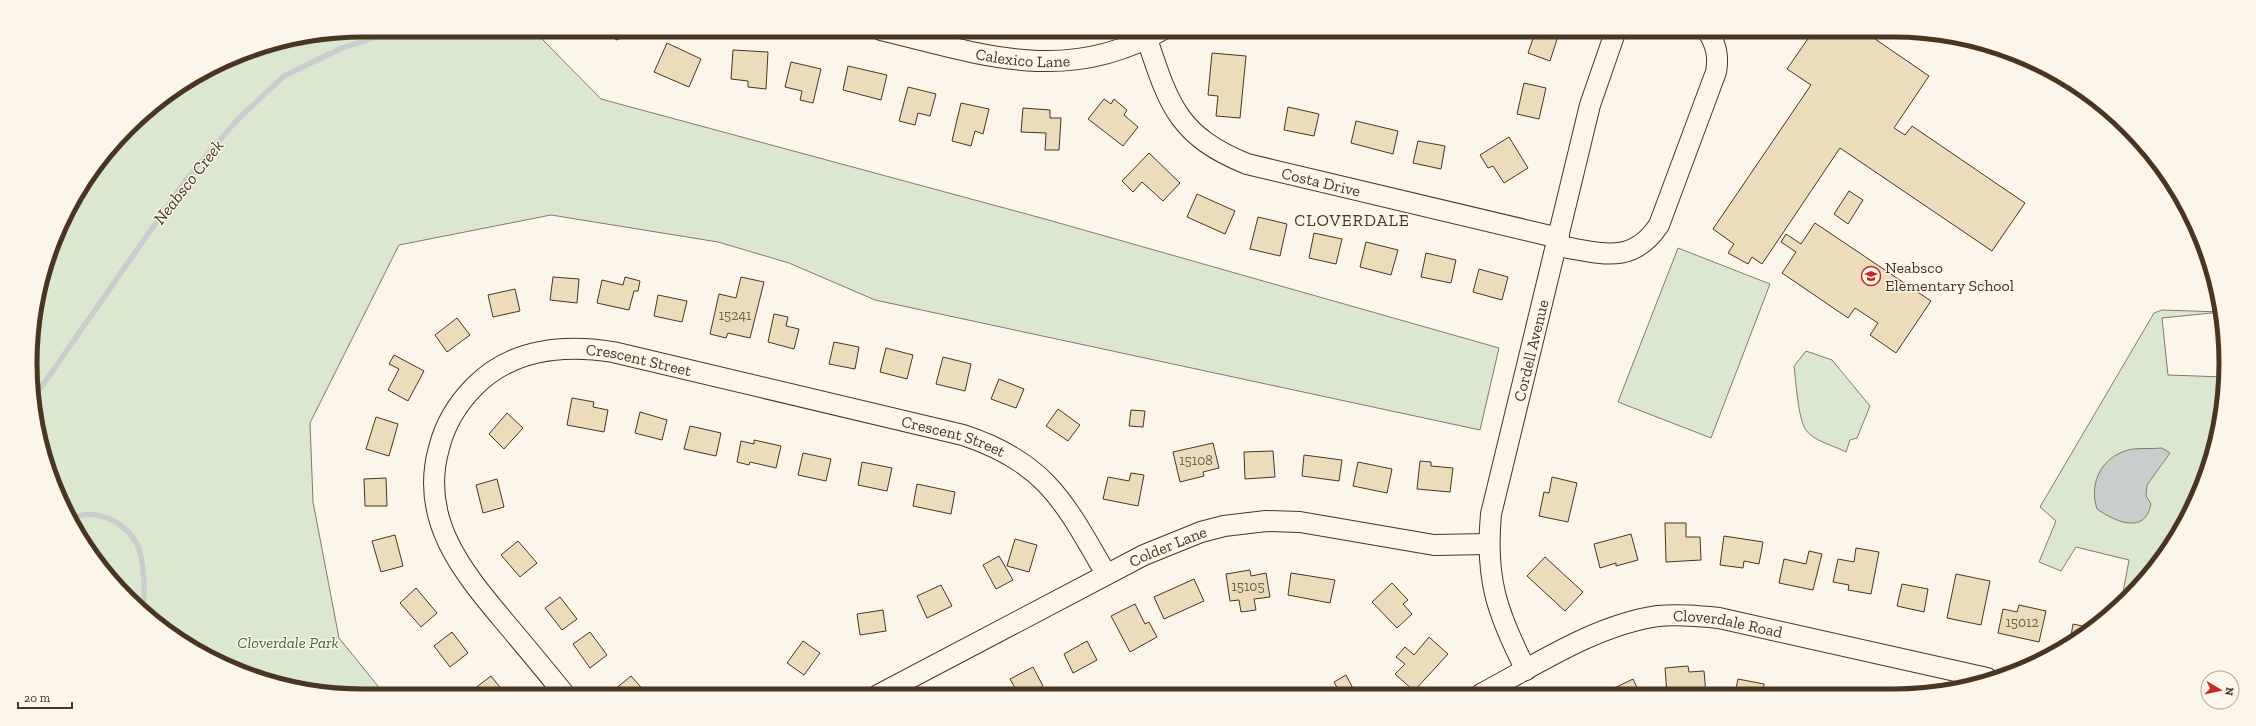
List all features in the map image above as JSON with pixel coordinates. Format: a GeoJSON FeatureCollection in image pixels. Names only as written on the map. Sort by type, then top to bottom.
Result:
{"type":"FeatureCollection","features":[{"type":"Feature","properties":{"kind":"street","name":"Calexico Lane"},"geometry":{"type":"LineString","coordinates":[[910,37],[990,56],[1020,61],[1058,62],[1083,59],[1114,52],[1147,37]]}},
{"type":"Feature","properties":{"kind":"street","name":"Costa Drive"},"geometry":{"type":"LineString","coordinates":[[1155,37],[1163,85],[1172,106],[1186,125],[1203,140],[1222,153],[1255,166],[1558,242],[1619,253],[1637,249],[1651,237],[1659,225],[1716,72],[1717,53],[1712,37]]}},
{"type":"Feature","properties":{"kind":"street","name":"Cordell Avenue"},"geometry":{"type":"LineString","coordinates":[[1526,670],[1503,623],[1494,595],[1489,566],[1488,544],[1491,514],[1590,105],[1614,37]]}},
{"type":"Feature","properties":{"kind":"street","name":"Crescent Street"},"geometry":{"type":"LineString","coordinates":[[560,689],[464,572],[446,537],[435,496],[436,459],[442,435],[452,414],[463,398],[481,380],[497,369],[519,358],[538,352],[562,348],[587,348],[613,352],[963,435],[984,442],[1010,454],[1033,470],[1054,490],[1068,508],[1106,574]]}},
{"type":"Feature","properties":{"kind":"street","name":"Colder Lane"},"geometry":{"type":"LineString","coordinates":[[889,689],[1106,574],[1170,544],[1201,532],[1224,526],[1266,521],[1316,524],[1434,545],[1488,544]]}},
{"type":"Feature","properties":{"kind":"street","name":"Cloverdale Road"},"geometry":{"type":"LineString","coordinates":[[1490,689],[1603,631],[1635,620],[1659,616],[1689,615],[1719,618],[1981,677]]}},
{"type":"Feature","properties":{"kind":"green space","name":"Cloverdale Park"},"geometry":{"type":"Polygon","coordinates":[[[363,37],[544,37],[543,40],[601,99],[1045,219],[1499,348],[1480,430],[875,300],[789,263],[718,242],[551,215],[399,245],[310,423],[313,502],[339,638],[380,689],[320,686],[299,683],[258,672],[200,645],[165,622],[148,608],[132,594],[104,561],[81,526],[71,507],[54,468],[48,447],[43,427],[38,384],[37,363],[40,320],[43,299],[54,258],[81,200],[104,165],[132,132],[165,104],[182,92],[238,62],[258,54],[299,43],[363,37]]]}},
{"type":"Feature","properties":{"kind":"green space"},"geometry":{"type":"Polygon","coordinates":[[[1678,248],[1770,284],[1711,438],[1618,402],[1678,248]]]}},
{"type":"Feature","properties":{"kind":"green space"},"geometry":{"type":"Polygon","coordinates":[[[2162,310],[2215,312],[2162,318],[2168,375],[2218,377],[2216,406],[2213,427],[2202,468],[2185,507],[2164,544],[2152,561],[2122,595],[2129,560],[2076,547],[2061,571],[2039,562],[2056,521],[2040,507],[2154,313],[2162,310]]]}},
{"type":"Feature","properties":{"kind":"green space"},"geometry":{"type":"Polygon","coordinates":[[[1806,351],[1832,360],[1870,406],[1857,438],[1850,440],[1846,452],[1824,443],[1809,434],[1803,425],[1799,409],[1794,366],[1806,351]]]}},
{"type":"Feature","properties":{"kind":"shaded area"},"geometry":{"type":"Polygon","coordinates":[[[2162,448],[2170,453],[2147,485],[2146,496],[2151,504],[2148,514],[2143,520],[2136,523],[2129,523],[2113,518],[2097,509],[2095,489],[2100,471],[2106,463],[2122,452],[2133,449],[2162,448]]]}},
{"type":"Feature","properties":{"kind":"building"},"geometry":{"type":"Polygon","coordinates":[[[615,37],[624,37],[616,40],[615,37]]]}},
{"type":"Feature","properties":{"kind":"building"},"geometry":{"type":"Polygon","coordinates":[[[1534,37],[1558,37],[1550,61],[1528,53],[1534,37]]]}},
{"type":"Feature","properties":{"kind":"building","name":"Neabsco Elementary School"},"geometry":{"type":"Polygon","coordinates":[[[1809,37],[1872,37],[1929,76],[1894,128],[1905,135],[1912,126],[2025,203],[1992,251],[1840,148],[1762,264],[1752,257],[1748,264],[1728,253],[1734,244],[1713,229],[1811,85],[1787,69],[1809,37]]]}},
{"type":"Feature","properties":{"kind":"building"},"geometry":{"type":"Polygon","coordinates":[[[667,43],[701,59],[689,87],[654,72],[667,43]]]}},
{"type":"Feature","properties":{"kind":"building"},"geometry":{"type":"Polygon","coordinates":[[[733,50],[768,52],[766,89],[748,87],[748,81],[731,79],[733,50]]]}},
{"type":"Feature","properties":{"kind":"building"},"geometry":{"type":"Polygon","coordinates":[[[1212,53],[1246,56],[1240,118],[1216,116],[1218,96],[1208,95],[1212,53]]]}},
{"type":"Feature","properties":{"kind":"building"},"geometry":{"type":"Polygon","coordinates":[[[791,62],[821,69],[813,103],[800,100],[802,91],[785,87],[791,62]]]}},
{"type":"Feature","properties":{"kind":"building"},"geometry":{"type":"Polygon","coordinates":[[[848,66],[887,75],[881,100],[843,90],[848,66]]]}},
{"type":"Feature","properties":{"kind":"building"},"geometry":{"type":"Polygon","coordinates":[[[1524,83],[1546,88],[1539,119],[1517,114],[1524,83]]]}},
{"type":"Feature","properties":{"kind":"building"},"geometry":{"type":"Polygon","coordinates":[[[908,87],[936,94],[930,116],[918,113],[915,125],[899,121],[908,87]]]}},
{"type":"Feature","properties":{"kind":"building"},"geometry":{"type":"Polygon","coordinates":[[[1104,99],[1111,104],[1114,99],[1127,110],[1124,115],[1138,127],[1123,146],[1088,119],[1104,99]]]}},
{"type":"Feature","properties":{"kind":"building"},"geometry":{"type":"Polygon","coordinates":[[[961,103],[989,109],[983,134],[975,131],[971,146],[952,141],[961,103]]]}},
{"type":"Feature","properties":{"kind":"building"},"geometry":{"type":"Polygon","coordinates":[[[1288,107],[1319,114],[1314,136],[1284,130],[1288,107]]]}},
{"type":"Feature","properties":{"kind":"building"},"geometry":{"type":"Polygon","coordinates":[[[1023,108],[1050,110],[1050,118],[1061,118],[1059,150],[1045,150],[1046,133],[1021,132],[1023,108]]]}},
{"type":"Feature","properties":{"kind":"building"},"geometry":{"type":"Polygon","coordinates":[[[1356,121],[1398,131],[1393,154],[1351,143],[1356,121]]]}},
{"type":"Feature","properties":{"kind":"building"},"geometry":{"type":"Polygon","coordinates":[[[1509,137],[1528,168],[1504,183],[1493,166],[1488,168],[1480,155],[1509,137]]]}},
{"type":"Feature","properties":{"kind":"building"},"geometry":{"type":"Polygon","coordinates":[[[1418,141],[1445,146],[1441,169],[1413,163],[1418,141]]]}},
{"type":"Feature","properties":{"kind":"building"},"geometry":{"type":"Polygon","coordinates":[[[1149,153],[1180,183],[1163,201],[1142,182],[1133,192],[1122,181],[1149,153]]]}},
{"type":"Feature","properties":{"kind":"building"},"geometry":{"type":"Polygon","coordinates":[[[1849,191],[1863,200],[1848,224],[1834,214],[1849,191]]]}},
{"type":"Feature","properties":{"kind":"building"},"geometry":{"type":"Polygon","coordinates":[[[1197,194],[1235,211],[1225,234],[1187,217],[1197,194]]]}},
{"type":"Feature","properties":{"kind":"building"},"geometry":{"type":"Polygon","coordinates":[[[1258,217],[1287,224],[1280,256],[1250,249],[1258,217]]]}},
{"type":"Feature","properties":{"kind":"building"},"geometry":{"type":"Polygon","coordinates":[[[1815,223],[1931,301],[1896,353],[1870,335],[1878,323],[1855,308],[1848,318],[1782,273],[1796,252],[1781,242],[1786,234],[1801,244],[1815,223]]]}},
{"type":"Feature","properties":{"kind":"building"},"geometry":{"type":"Polygon","coordinates":[[[1314,233],[1342,239],[1336,264],[1309,258],[1314,233]]]}},
{"type":"Feature","properties":{"kind":"building"},"geometry":{"type":"Polygon","coordinates":[[[1366,242],[1398,250],[1391,275],[1360,267],[1366,242]]]}},
{"type":"Feature","properties":{"kind":"building"},"geometry":{"type":"Polygon","coordinates":[[[1426,253],[1456,260],[1451,283],[1421,277],[1426,253]]]}},
{"type":"Feature","properties":{"kind":"building"},"geometry":{"type":"Polygon","coordinates":[[[1479,269],[1508,277],[1502,300],[1473,292],[1479,269]]]}},
{"type":"Feature","properties":{"kind":"building"},"geometry":{"type":"Polygon","coordinates":[[[553,277],[579,279],[577,303],[550,300],[553,277]]]}},
{"type":"Feature","properties":{"kind":"building"},"geometry":{"type":"Polygon","coordinates":[[[625,277],[640,281],[638,291],[634,291],[629,310],[597,303],[602,280],[623,285],[625,277]]]}},
{"type":"Feature","properties":{"kind":"building"},"geometry":{"type":"Polygon","coordinates":[[[741,277],[764,282],[750,338],[728,333],[726,338],[710,334],[719,294],[736,298],[741,277]]]}},
{"type":"Feature","properties":{"kind":"building"},"geometry":{"type":"Polygon","coordinates":[[[515,289],[520,311],[493,317],[488,295],[515,289]]]}},
{"type":"Feature","properties":{"kind":"building"},"geometry":{"type":"Polygon","coordinates":[[[658,295],[687,301],[682,322],[654,316],[658,295]]]}},
{"type":"Feature","properties":{"kind":"building"},"geometry":{"type":"Polygon","coordinates":[[[774,314],[788,317],[786,326],[799,329],[794,349],[768,342],[774,314]]]}},
{"type":"Feature","properties":{"kind":"building"},"geometry":{"type":"Polygon","coordinates":[[[457,318],[470,335],[447,352],[435,335],[457,318]]]}},
{"type":"Feature","properties":{"kind":"building"},"geometry":{"type":"Polygon","coordinates":[[[834,342],[859,347],[855,369],[829,364],[834,342]]]}},
{"type":"Feature","properties":{"kind":"building"},"geometry":{"type":"Polygon","coordinates":[[[886,348],[913,355],[907,379],[880,372],[886,348]]]}},
{"type":"Feature","properties":{"kind":"building"},"geometry":{"type":"Polygon","coordinates":[[[394,355],[424,371],[408,401],[388,390],[399,369],[389,364],[394,355]]]}},
{"type":"Feature","properties":{"kind":"building"},"geometry":{"type":"Polygon","coordinates":[[[943,357],[971,364],[965,391],[936,384],[943,357]]]}},
{"type":"Feature","properties":{"kind":"building"},"geometry":{"type":"Polygon","coordinates":[[[999,379],[1024,389],[1016,408],[991,399],[999,379]]]}},
{"type":"Feature","properties":{"kind":"building"},"geometry":{"type":"Polygon","coordinates":[[[572,398],[594,402],[593,407],[608,410],[604,432],[567,425],[572,398]]]}},
{"type":"Feature","properties":{"kind":"building"},"geometry":{"type":"Polygon","coordinates":[[[1058,409],[1080,425],[1068,441],[1046,426],[1058,409]]]}},
{"type":"Feature","properties":{"kind":"building"},"geometry":{"type":"Polygon","coordinates":[[[1131,410],[1145,411],[1143,427],[1129,426],[1131,410]]]}},
{"type":"Feature","properties":{"kind":"building"},"geometry":{"type":"Polygon","coordinates":[[[640,412],[667,420],[662,440],[635,433],[640,412]]]}},
{"type":"Feature","properties":{"kind":"building"},"geometry":{"type":"Polygon","coordinates":[[[507,413],[523,428],[504,449],[489,434],[507,413]]]}},
{"type":"Feature","properties":{"kind":"building"},"geometry":{"type":"Polygon","coordinates":[[[376,417],[398,424],[389,456],[366,449],[376,417]]]}},
{"type":"Feature","properties":{"kind":"building"},"geometry":{"type":"Polygon","coordinates":[[[690,426],[721,433],[716,456],[684,449],[690,426]]]}},
{"type":"Feature","properties":{"kind":"building"},"geometry":{"type":"Polygon","coordinates":[[[754,440],[781,446],[776,468],[750,462],[749,465],[737,462],[741,441],[754,444],[754,440]]]}},
{"type":"Feature","properties":{"kind":"building"},"geometry":{"type":"Polygon","coordinates":[[[1213,443],[1219,468],[1203,472],[1204,476],[1180,482],[1173,452],[1213,443]]]}},
{"type":"Feature","properties":{"kind":"building"},"geometry":{"type":"Polygon","coordinates":[[[1273,451],[1275,477],[1245,479],[1244,452],[1273,451]]]}},
{"type":"Feature","properties":{"kind":"building"},"geometry":{"type":"Polygon","coordinates":[[[803,453],[831,459],[826,481],[798,475],[803,453]]]}},
{"type":"Feature","properties":{"kind":"building"},"geometry":{"type":"Polygon","coordinates":[[[1304,455],[1342,460],[1339,481],[1302,476],[1304,455]]]}},
{"type":"Feature","properties":{"kind":"building"},"geometry":{"type":"Polygon","coordinates":[[[1420,461],[1431,462],[1431,466],[1453,468],[1450,492],[1417,489],[1420,461]]]}},
{"type":"Feature","properties":{"kind":"building"},"geometry":{"type":"Polygon","coordinates":[[[862,462],[892,468],[887,491],[858,485],[862,462]]]}},
{"type":"Feature","properties":{"kind":"building"},"geometry":{"type":"Polygon","coordinates":[[[1358,462],[1392,469],[1387,493],[1353,486],[1358,462]]]}},
{"type":"Feature","properties":{"kind":"building"},"geometry":{"type":"Polygon","coordinates":[[[1131,473],[1144,475],[1138,506],[1103,499],[1108,477],[1129,481],[1131,473]]]}},
{"type":"Feature","properties":{"kind":"building"},"geometry":{"type":"Polygon","coordinates":[[[1552,477],[1577,483],[1568,522],[1539,516],[1544,492],[1549,493],[1552,477]]]}},
{"type":"Feature","properties":{"kind":"building"},"geometry":{"type":"Polygon","coordinates":[[[386,478],[387,506],[365,506],[364,479],[386,478]]]}},
{"type":"Feature","properties":{"kind":"building"},"geometry":{"type":"Polygon","coordinates":[[[497,479],[504,507],[483,513],[476,485],[497,479]]]}},
{"type":"Feature","properties":{"kind":"building"},"geometry":{"type":"Polygon","coordinates":[[[917,484],[955,492],[951,514],[913,506],[917,484]]]}},
{"type":"Feature","properties":{"kind":"building"},"geometry":{"type":"Polygon","coordinates":[[[1665,523],[1686,523],[1686,537],[1700,537],[1701,560],[1666,562],[1665,523]]]}},
{"type":"Feature","properties":{"kind":"building"},"geometry":{"type":"Polygon","coordinates":[[[1631,534],[1638,560],[1616,566],[1616,563],[1600,568],[1594,544],[1631,534]]]}},
{"type":"Feature","properties":{"kind":"building"},"geometry":{"type":"Polygon","coordinates":[[[395,535],[403,566],[381,572],[372,541],[395,535]]]}},
{"type":"Feature","properties":{"kind":"building"},"geometry":{"type":"Polygon","coordinates":[[[1724,536],[1763,542],[1759,564],[1744,561],[1743,568],[1720,565],[1724,536]]]}},
{"type":"Feature","properties":{"kind":"building"},"geometry":{"type":"Polygon","coordinates":[[[1015,539],[1037,545],[1029,572],[1007,566],[1015,539]]]}},
{"type":"Feature","properties":{"kind":"building"},"geometry":{"type":"Polygon","coordinates":[[[518,541],[537,563],[520,577],[501,555],[518,541]]]}},
{"type":"Feature","properties":{"kind":"building"},"geometry":{"type":"Polygon","coordinates":[[[1856,548],[1879,552],[1871,594],[1848,590],[1849,585],[1833,582],[1838,559],[1854,562],[1856,548]]]}},
{"type":"Feature","properties":{"kind":"building"},"geometry":{"type":"Polygon","coordinates":[[[1809,551],[1822,554],[1813,590],[1779,583],[1784,559],[1806,564],[1809,551]]]}},
{"type":"Feature","properties":{"kind":"building"},"geometry":{"type":"Polygon","coordinates":[[[999,556],[1013,580],[996,589],[983,565],[999,556]]]}},
{"type":"Feature","properties":{"kind":"building"},"geometry":{"type":"Polygon","coordinates":[[[1545,557],[1583,592],[1565,611],[1527,576],[1545,557]]]}},
{"type":"Feature","properties":{"kind":"building"},"geometry":{"type":"Polygon","coordinates":[[[1250,570],[1251,576],[1266,573],[1270,597],[1254,599],[1256,610],[1241,612],[1239,600],[1230,601],[1226,574],[1250,570]]]}},
{"type":"Feature","properties":{"kind":"building"},"geometry":{"type":"Polygon","coordinates":[[[1291,573],[1335,580],[1330,603],[1288,595],[1291,573]]]}},
{"type":"Feature","properties":{"kind":"building"},"geometry":{"type":"Polygon","coordinates":[[[1956,574],[1990,581],[1981,625],[1947,618],[1956,574]]]}},
{"type":"Feature","properties":{"kind":"building"},"geometry":{"type":"Polygon","coordinates":[[[1194,579],[1204,601],[1164,619],[1154,597],[1194,579]]]}},
{"type":"Feature","properties":{"kind":"building"},"geometry":{"type":"Polygon","coordinates":[[[1392,583],[1408,600],[1403,604],[1412,614],[1397,628],[1372,602],[1392,583]]]}},
{"type":"Feature","properties":{"kind":"building"},"geometry":{"type":"Polygon","coordinates":[[[1902,584],[1928,589],[1924,612],[1897,606],[1902,584]]]}},
{"type":"Feature","properties":{"kind":"building"},"geometry":{"type":"Polygon","coordinates":[[[941,585],[952,606],[927,618],[917,596],[941,585]]]}},
{"type":"Feature","properties":{"kind":"building"},"geometry":{"type":"Polygon","coordinates":[[[416,588],[437,613],[421,627],[400,603],[416,588]]]}},
{"type":"Feature","properties":{"kind":"building"},"geometry":{"type":"Polygon","coordinates":[[[560,597],[577,619],[562,630],[545,608],[560,597]]]}},
{"type":"Feature","properties":{"kind":"building"},"geometry":{"type":"Polygon","coordinates":[[[1135,604],[1145,624],[1149,622],[1157,637],[1130,652],[1111,616],[1135,604]]]}},
{"type":"Feature","properties":{"kind":"building"},"geometry":{"type":"Polygon","coordinates":[[[2019,605],[2046,611],[2039,642],[1998,633],[2003,609],[2017,612],[2019,605]]]}},
{"type":"Feature","properties":{"kind":"building"},"geometry":{"type":"Polygon","coordinates":[[[883,610],[886,631],[860,635],[857,614],[883,610]]]}},
{"type":"Feature","properties":{"kind":"building"},"geometry":{"type":"Polygon","coordinates":[[[2073,624],[2085,627],[2074,634],[2071,636],[2073,624]]]}},
{"type":"Feature","properties":{"kind":"building"},"geometry":{"type":"Polygon","coordinates":[[[452,632],[468,653],[450,667],[434,646],[452,632]]]}},
{"type":"Feature","properties":{"kind":"building"},"geometry":{"type":"Polygon","coordinates":[[[590,632],[607,655],[590,668],[573,644],[590,632]]]}},
{"type":"Feature","properties":{"kind":"building"},"geometry":{"type":"Polygon","coordinates":[[[1429,637],[1448,654],[1416,689],[1412,689],[1395,674],[1405,664],[1396,657],[1405,647],[1414,655],[1429,637]]]}},
{"type":"Feature","properties":{"kind":"building"},"geometry":{"type":"Polygon","coordinates":[[[803,641],[820,653],[804,675],[787,663],[803,641]]]}},
{"type":"Feature","properties":{"kind":"building"},"geometry":{"type":"Polygon","coordinates":[[[1087,641],[1097,660],[1073,673],[1064,654],[1087,641]]]}},
{"type":"Feature","properties":{"kind":"building"},"geometry":{"type":"Polygon","coordinates":[[[1688,666],[1689,672],[1704,671],[1706,689],[1667,689],[1665,668],[1688,666]]]}},
{"type":"Feature","properties":{"kind":"building"},"geometry":{"type":"Polygon","coordinates":[[[1033,667],[1043,686],[1038,689],[1016,689],[1010,679],[1033,667]]]}},
{"type":"Feature","properties":{"kind":"building"},"geometry":{"type":"Polygon","coordinates":[[[1346,675],[1353,689],[1338,689],[1334,682],[1346,675]]]}},
{"type":"Feature","properties":{"kind":"building"},"geometry":{"type":"Polygon","coordinates":[[[491,676],[501,689],[474,689],[491,676]]]}},
{"type":"Feature","properties":{"kind":"building"},"geometry":{"type":"Polygon","coordinates":[[[631,676],[643,689],[615,689],[631,676]]]}},
{"type":"Feature","properties":{"kind":"building"},"geometry":{"type":"Polygon","coordinates":[[[1633,679],[1638,689],[1612,689],[1633,679]]]}},
{"type":"Feature","properties":{"kind":"building"},"geometry":{"type":"Polygon","coordinates":[[[1738,679],[1764,684],[1763,689],[1736,689],[1738,679]]]}},
{"type":"Feature","properties":{"kind":"waterway","name":"Neabsco Creek"},"geometry":{"type":"LineString","coordinates":[[39,391],[185,181],[237,120],[284,76],[342,48],[377,37]]}},
{"type":"Feature","properties":{"kind":"waterway","name":"Neabsco Creek"},"geometry":{"type":"LineString","coordinates":[[76,517],[91,514],[101,516],[120,525],[135,540],[141,556],[143,571],[143,604]]}},
{"type":"Feature","properties":{"kind":"place","name":"Neabsco Elementary School"},"geometry":{"type":"Point","coordinates":[1871,276]}},
{"type":"Feature","properties":{"kind":"district","name":"CLOVERDALE"},"geometry":{"type":"Point","coordinates":[1352,220]}}]}
